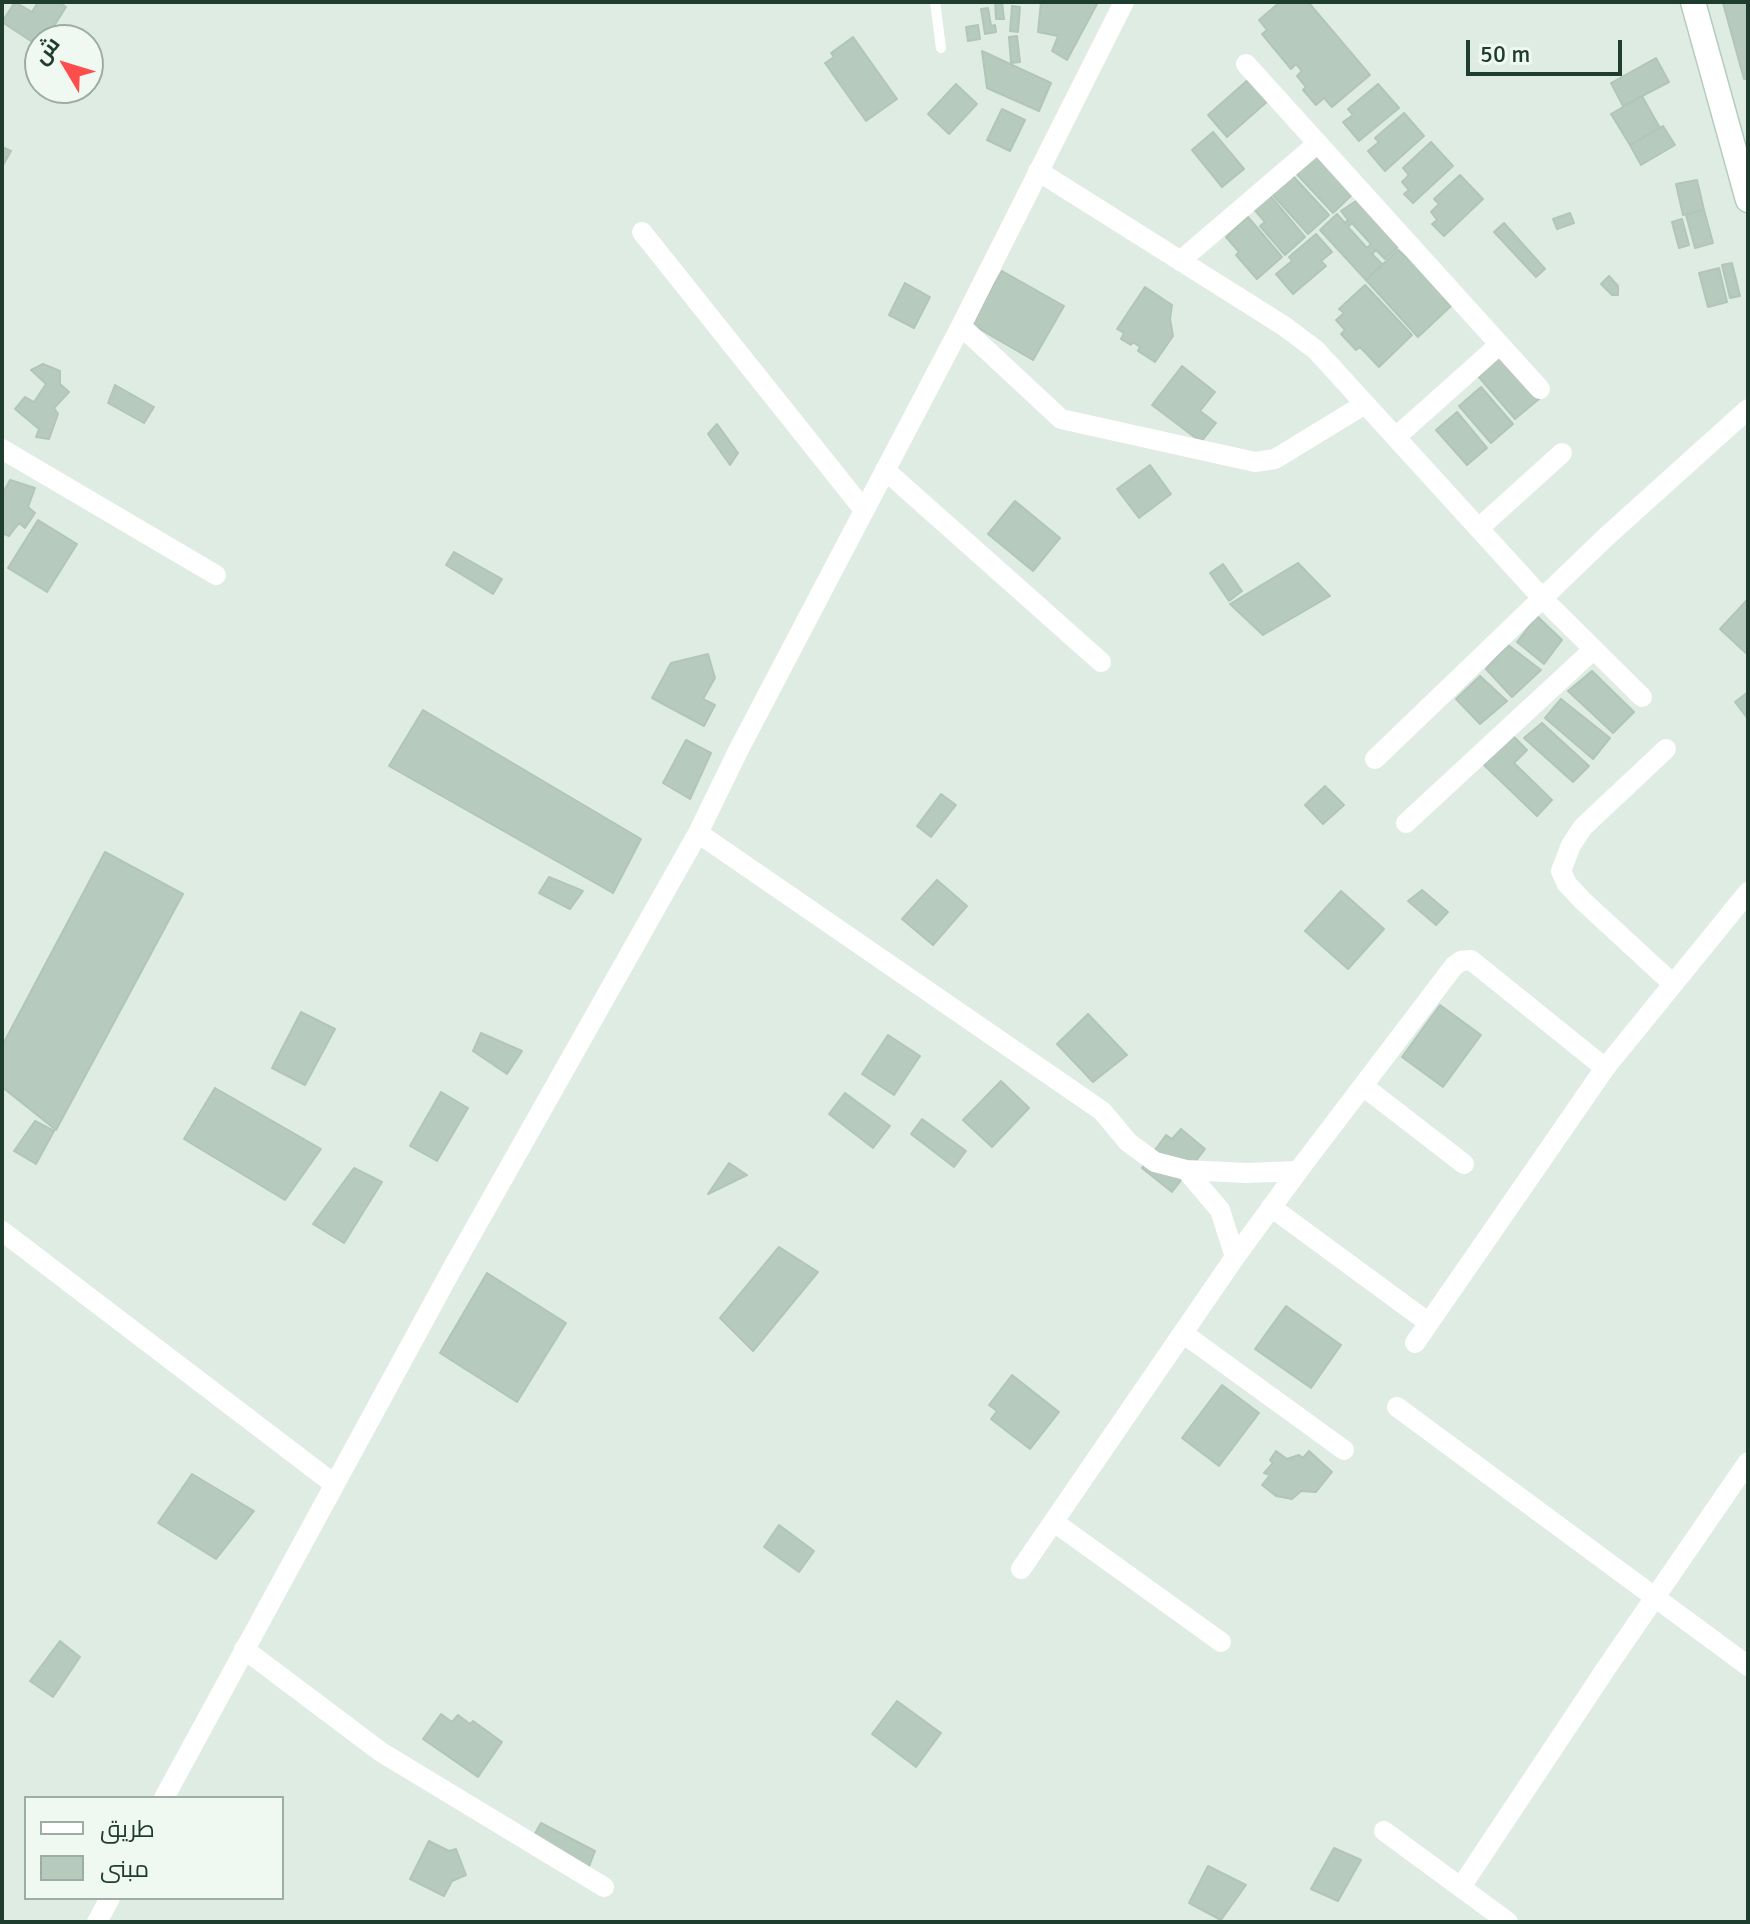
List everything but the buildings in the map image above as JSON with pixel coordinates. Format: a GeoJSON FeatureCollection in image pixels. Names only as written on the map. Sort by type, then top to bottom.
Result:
{"type":"FeatureCollection","features":[{"type":"Feature","properties":{"kind":"main road"},"geometry":{"type":"LineString","coordinates":[[1693,2],[1748,200]]}},
{"type":"Feature","properties":{"kind":"street"},"geometry":{"type":"LineString","coordinates":[[165,1796],[453,1267],[698,833],[961,326],[1124,2]]}},
{"type":"Feature","properties":{"kind":"street"},"geometry":{"type":"LineString","coordinates":[[1246,64],[1540,389]]}},
{"type":"Feature","properties":{"kind":"street"},"geometry":{"type":"LineString","coordinates":[[1180,261],[1318,143]]}},
{"type":"Feature","properties":{"kind":"street"},"geometry":{"type":"LineString","coordinates":[[1038,171],[1316,350],[1543,599],[1642,697]]}},
{"type":"Feature","properties":{"kind":"street"},"geometry":{"type":"LineString","coordinates":[[642,232],[864,510]]}},
{"type":"Feature","properties":{"kind":"street"},"geometry":{"type":"LineString","coordinates":[[961,326],[1061,419],[1255,462],[1275,459],[1365,404]]}},
{"type":"Feature","properties":{"kind":"street"},"geometry":{"type":"LineString","coordinates":[[1396,437],[1499,345]]}},
{"type":"Feature","properties":{"kind":"street"},"geometry":{"type":"LineString","coordinates":[[1375,759],[1748,409]]}},
{"type":"Feature","properties":{"kind":"street"},"geometry":{"type":"LineString","coordinates":[[2,449],[216,575]]}},
{"type":"Feature","properties":{"kind":"street"},"geometry":{"type":"LineString","coordinates":[[1479,528],[1562,453]]}},
{"type":"Feature","properties":{"kind":"street"},"geometry":{"type":"LineString","coordinates":[[885,470],[1101,662]]}},
{"type":"Feature","properties":{"kind":"street"},"geometry":{"type":"LineString","coordinates":[[1406,823],[1594,649]]}},
{"type":"Feature","properties":{"kind":"street"},"geometry":{"type":"LineString","coordinates":[[1666,749],[1583,827],[1571,845],[1561,871],[1567,884],[1583,901],[1673,984]]}},
{"type":"Feature","properties":{"kind":"street"},"geometry":{"type":"LineString","coordinates":[[698,833],[1102,1111],[1128,1142],[1155,1162],[1186,1170],[1246,1173],[1298,1171]]}},
{"type":"Feature","properties":{"kind":"street"},"geometry":{"type":"LineString","coordinates":[[1415,1343],[1605,1068],[1748,892]]}},
{"type":"Feature","properties":{"kind":"street"},"geometry":{"type":"LineString","coordinates":[[1021,1569],[1235,1257],[1454,966],[1471,960],[1605,1068]]}},
{"type":"Feature","properties":{"kind":"street"},"geometry":{"type":"LineString","coordinates":[[1363,1086],[1464,1164]]}},
{"type":"Feature","properties":{"kind":"street"},"geometry":{"type":"LineString","coordinates":[[1186,1170],[1220,1210],[1235,1257]]}},
{"type":"Feature","properties":{"kind":"street"},"geometry":{"type":"LineString","coordinates":[[1271,1207],[1429,1323]]}},
{"type":"Feature","properties":{"kind":"street"},"geometry":{"type":"LineString","coordinates":[[2,1231],[334,1484]]}},
{"type":"Feature","properties":{"kind":"street"},"geometry":{"type":"LineString","coordinates":[[1184,1334],[1344,1450]]}},
{"type":"Feature","properties":{"kind":"street"},"geometry":{"type":"LineString","coordinates":[[1397,1407],[1748,1666]]}},
{"type":"Feature","properties":{"kind":"street"},"geometry":{"type":"LineString","coordinates":[[1461,1887],[1748,1462]]}},
{"type":"Feature","properties":{"kind":"street"},"geometry":{"type":"LineString","coordinates":[[1054,1522],[1221,1642]]}},
{"type":"Feature","properties":{"kind":"street"},"geometry":{"type":"LineString","coordinates":[[244,1649],[381,1752],[604,1887]]}},
{"type":"Feature","properties":{"kind":"street"},"geometry":{"type":"LineString","coordinates":[[1384,1831],[1508,1922]]}},
{"type":"Feature","properties":{"kind":"lane"},"geometry":{"type":"LineString","coordinates":[[935,2],[941,48]]}}]}
